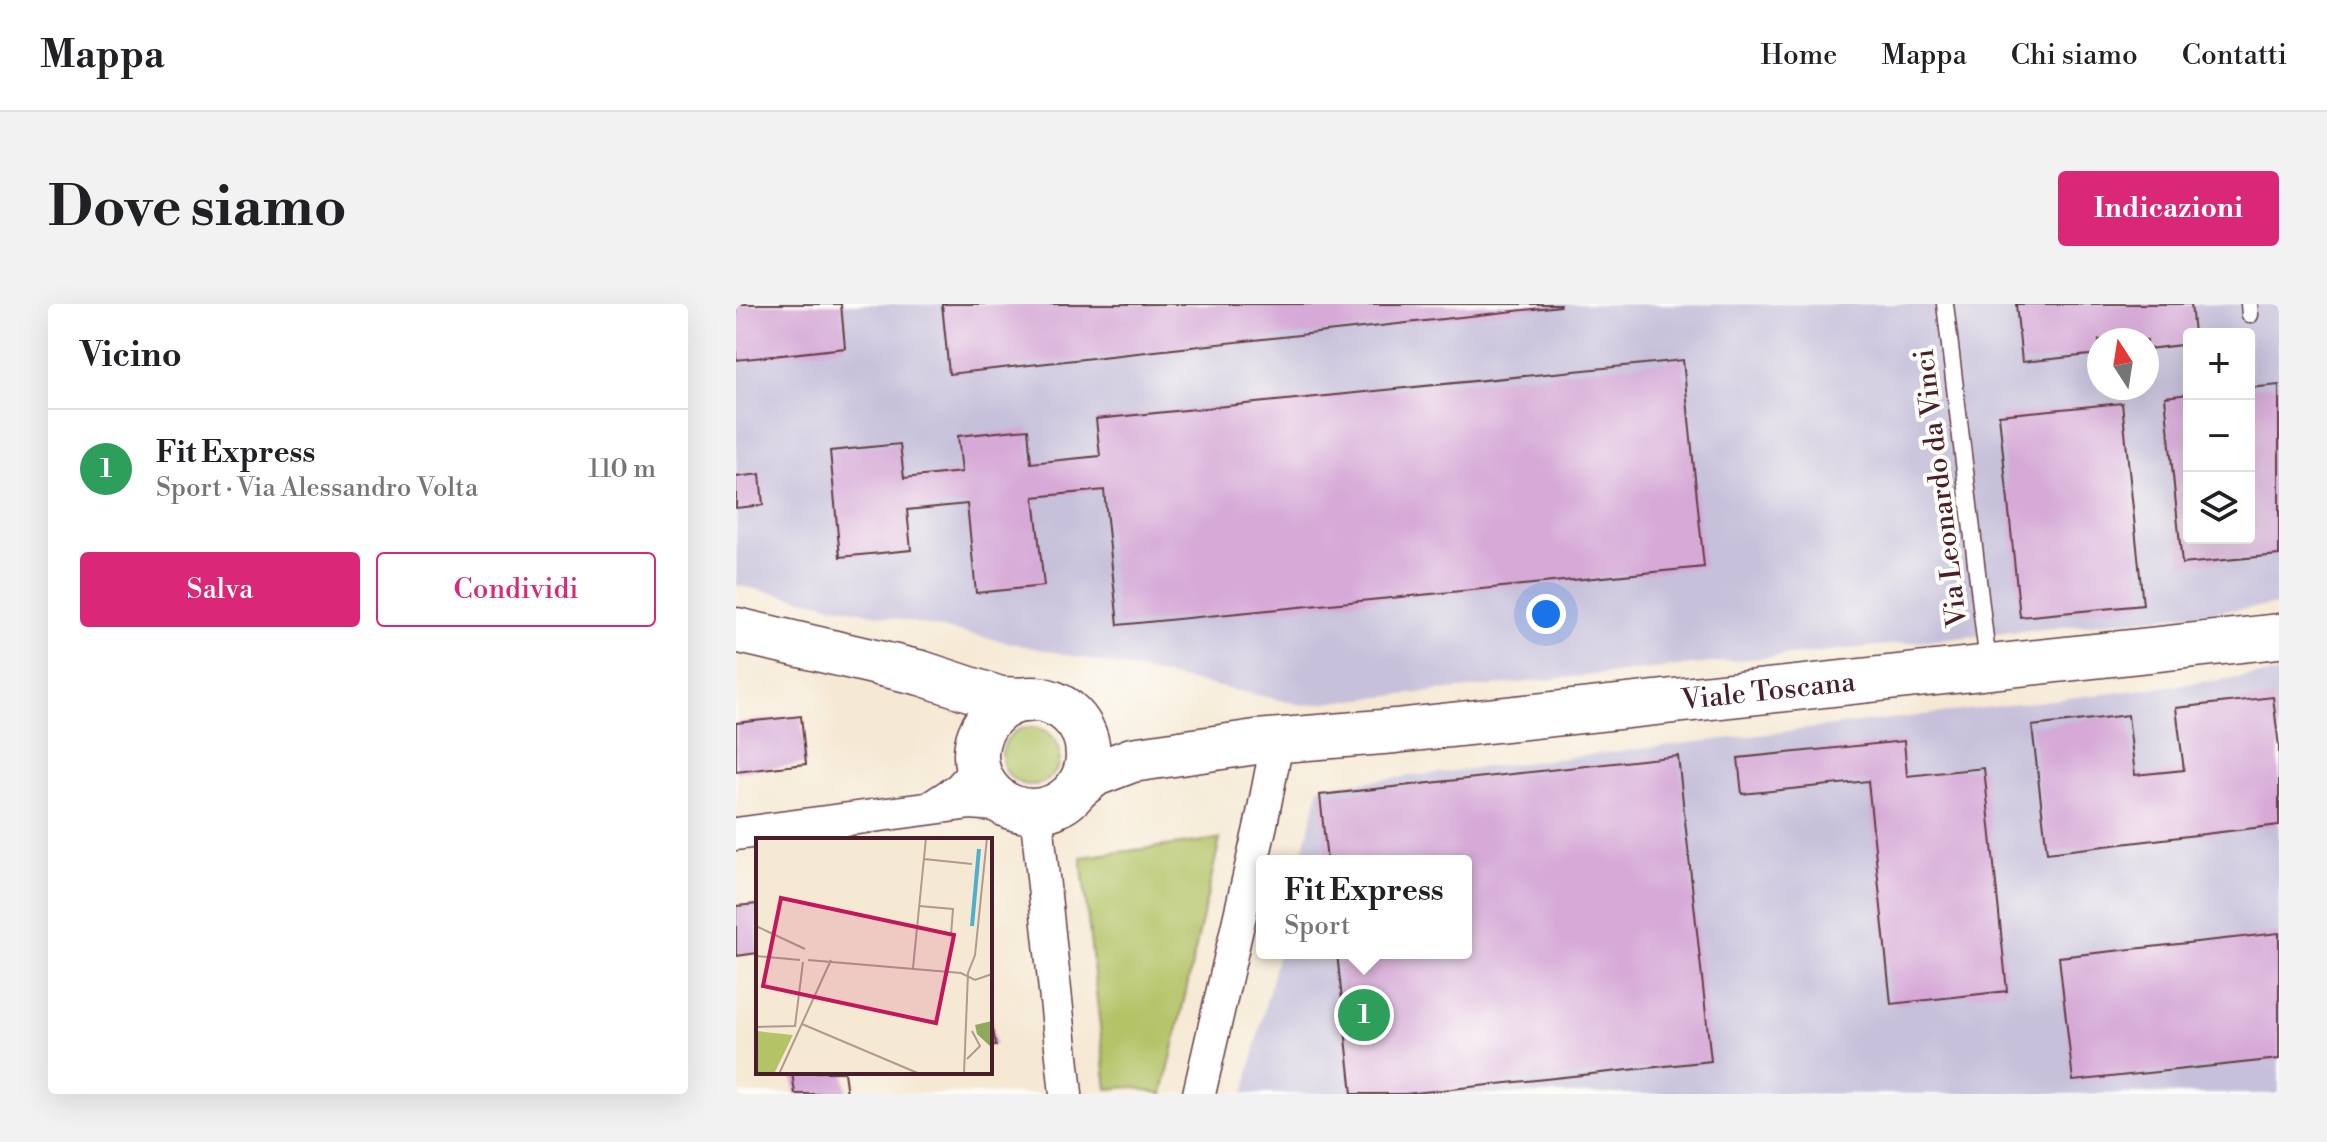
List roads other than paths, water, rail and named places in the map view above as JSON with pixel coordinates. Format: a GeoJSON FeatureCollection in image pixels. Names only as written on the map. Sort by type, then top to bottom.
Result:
{"type":"FeatureCollection","features":[{"type":"Feature","properties":{"kind":"street"},"geometry":{"type":"LineString","coordinates":[[736,630],[939,679],[1000,699],[1050,702],[1072,717],[1082,731],[1088,753],[1085,773],[1076,789],[1056,805],[1022,808],[971,803],[736,834]]}},
{"type":"Feature","properties":{"kind":"street","name":"Viale Toscana"},"geometry":{"type":"LineString","coordinates":[[1076,789],[1095,774],[1121,762],[1264,742],[1511,719],[2279,636]]}},
{"type":"Feature","properties":{"kind":"street"},"geometry":{"type":"LineString","coordinates":[[939,679],[968,721],[977,761],[991,794],[1022,808]]}},
{"type":"Feature","properties":{"kind":"street"},"geometry":{"type":"LineString","coordinates":[[926,809],[951,795],[977,761],[980,734],[993,715],[1010,704],[1027,700]]}},
{"type":"Feature","properties":{"kind":"street","name":"Viale Toscana"},"geometry":{"type":"LineString","coordinates":[[1072,717],[1088,727],[1112,735],[1213,735],[1264,742]]}},
{"type":"Feature","properties":{"kind":"street"},"geometry":{"type":"LineString","coordinates":[[1199,1094],[1274,758],[1264,742]]}},
{"type":"Feature","properties":{"kind":"street"},"geometry":{"type":"LineString","coordinates":[[1022,808],[1066,1094]]}},
{"type":"Feature","properties":{"kind":"lane","name":"Via Leonardo da Vinci"},"geometry":{"type":"LineString","coordinates":[[1945,304],[1988,666]]}},
{"type":"Feature","properties":{"kind":"place","name":"Fit Express"},"geometry":{"type":"Point","coordinates":[1364,1015]}}]}
